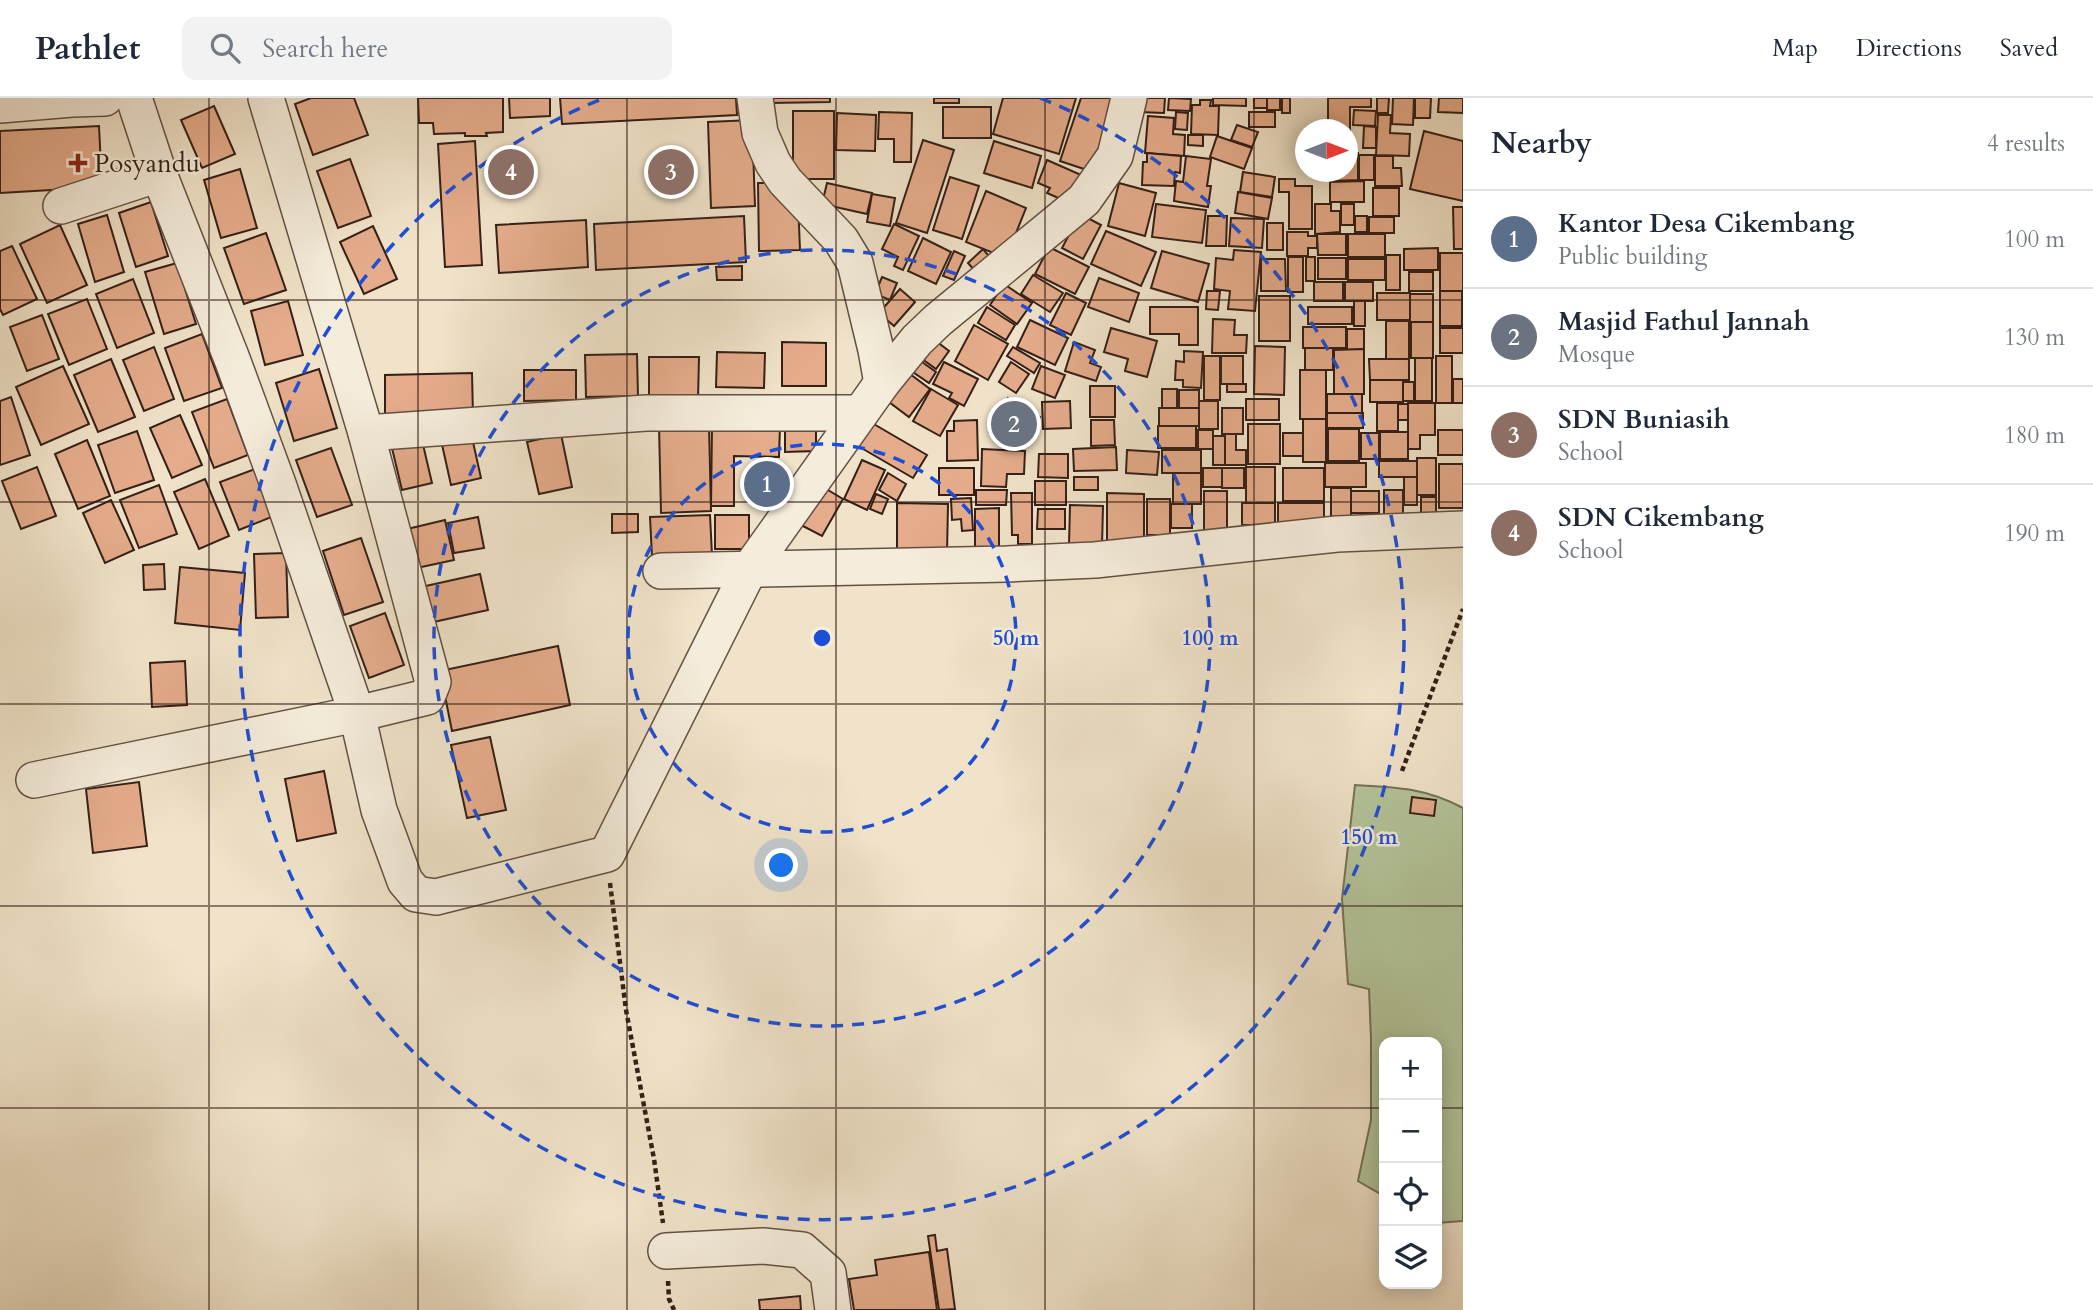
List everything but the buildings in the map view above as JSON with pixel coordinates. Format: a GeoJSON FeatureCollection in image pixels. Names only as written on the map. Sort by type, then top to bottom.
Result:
{"type":"FeatureCollection","features":[{"type":"Feature","properties":{"kind":"street"},"geometry":{"type":"LineString","coordinates":[[0,105],[105,98]]}},
{"type":"Feature","properties":{"kind":"street"},"geometry":{"type":"LineString","coordinates":[[134,98],[159,174],[278,484],[357,715],[379,810],[405,881],[416,894],[436,897],[607,854],[750,570],[859,413],[917,340],[1084,200],[1115,156],[1129,98]]}},
{"type":"Feature","properties":{"kind":"street"},"geometry":{"type":"LineString","coordinates":[[34,779],[357,715],[428,697],[433,682],[366,433],[266,98]]}},
{"type":"Feature","properties":{"kind":"street"},"geometry":{"type":"LineString","coordinates":[[755,98],[760,133],[773,163],[785,181],[841,240],[855,263],[882,383]]}},
{"type":"Feature","properties":{"kind":"street"},"geometry":{"type":"LineString","coordinates":[[61,206],[159,174]]}},
{"type":"Feature","properties":{"kind":"street"},"geometry":{"type":"LineString","coordinates":[[366,433],[646,413],[859,413]]}},
{"type":"Feature","properties":{"kind":"street"},"geometry":{"type":"LineString","coordinates":[[661,571],[1095,560],[1337,534],[1463,529]]}},
{"type":"Feature","properties":{"kind":"street"},"geometry":{"type":"LineString","coordinates":[[666,1251],[763,1246],[802,1250],[828,1273],[833,1310]]}},
{"type":"Feature","properties":{"kind":"path"},"geometry":{"type":"LineString","coordinates":[[1402,771],[1463,609]]}},
{"type":"Feature","properties":{"kind":"path"},"geometry":{"type":"LineString","coordinates":[[607,854],[626,1010],[654,1159],[666,1251]]}},
{"type":"Feature","properties":{"kind":"green space"},"geometry":{"type":"Polygon","coordinates":[[[1355,785],[1423,792],[1463,808],[1463,1221],[1442,1223],[1442,1037],[1379,1037],[1379,1193],[1358,1181],[1371,1120],[1369,989],[1348,984],[1342,899],[1355,785]]]}},
{"type":"Feature","properties":{"kind":"place","name":"Posyandu"},"geometry":{"type":"Point","coordinates":[78,163]}},
{"type":"Feature","properties":{"kind":"place","name":"SDN Cikembang"},"geometry":{"type":"Point","coordinates":[511,172]}},
{"type":"Feature","properties":{"kind":"place","name":"SDN Buniasih"},"geometry":{"type":"Point","coordinates":[671,172]}},
{"type":"Feature","properties":{"kind":"place","name":"Masjid Fathul Jannah"},"geometry":{"type":"Point","coordinates":[1014,424]}},
{"type":"Feature","properties":{"kind":"place","name":"Kantor Desa Cikembang"},"geometry":{"type":"Point","coordinates":[767,484]}}]}
